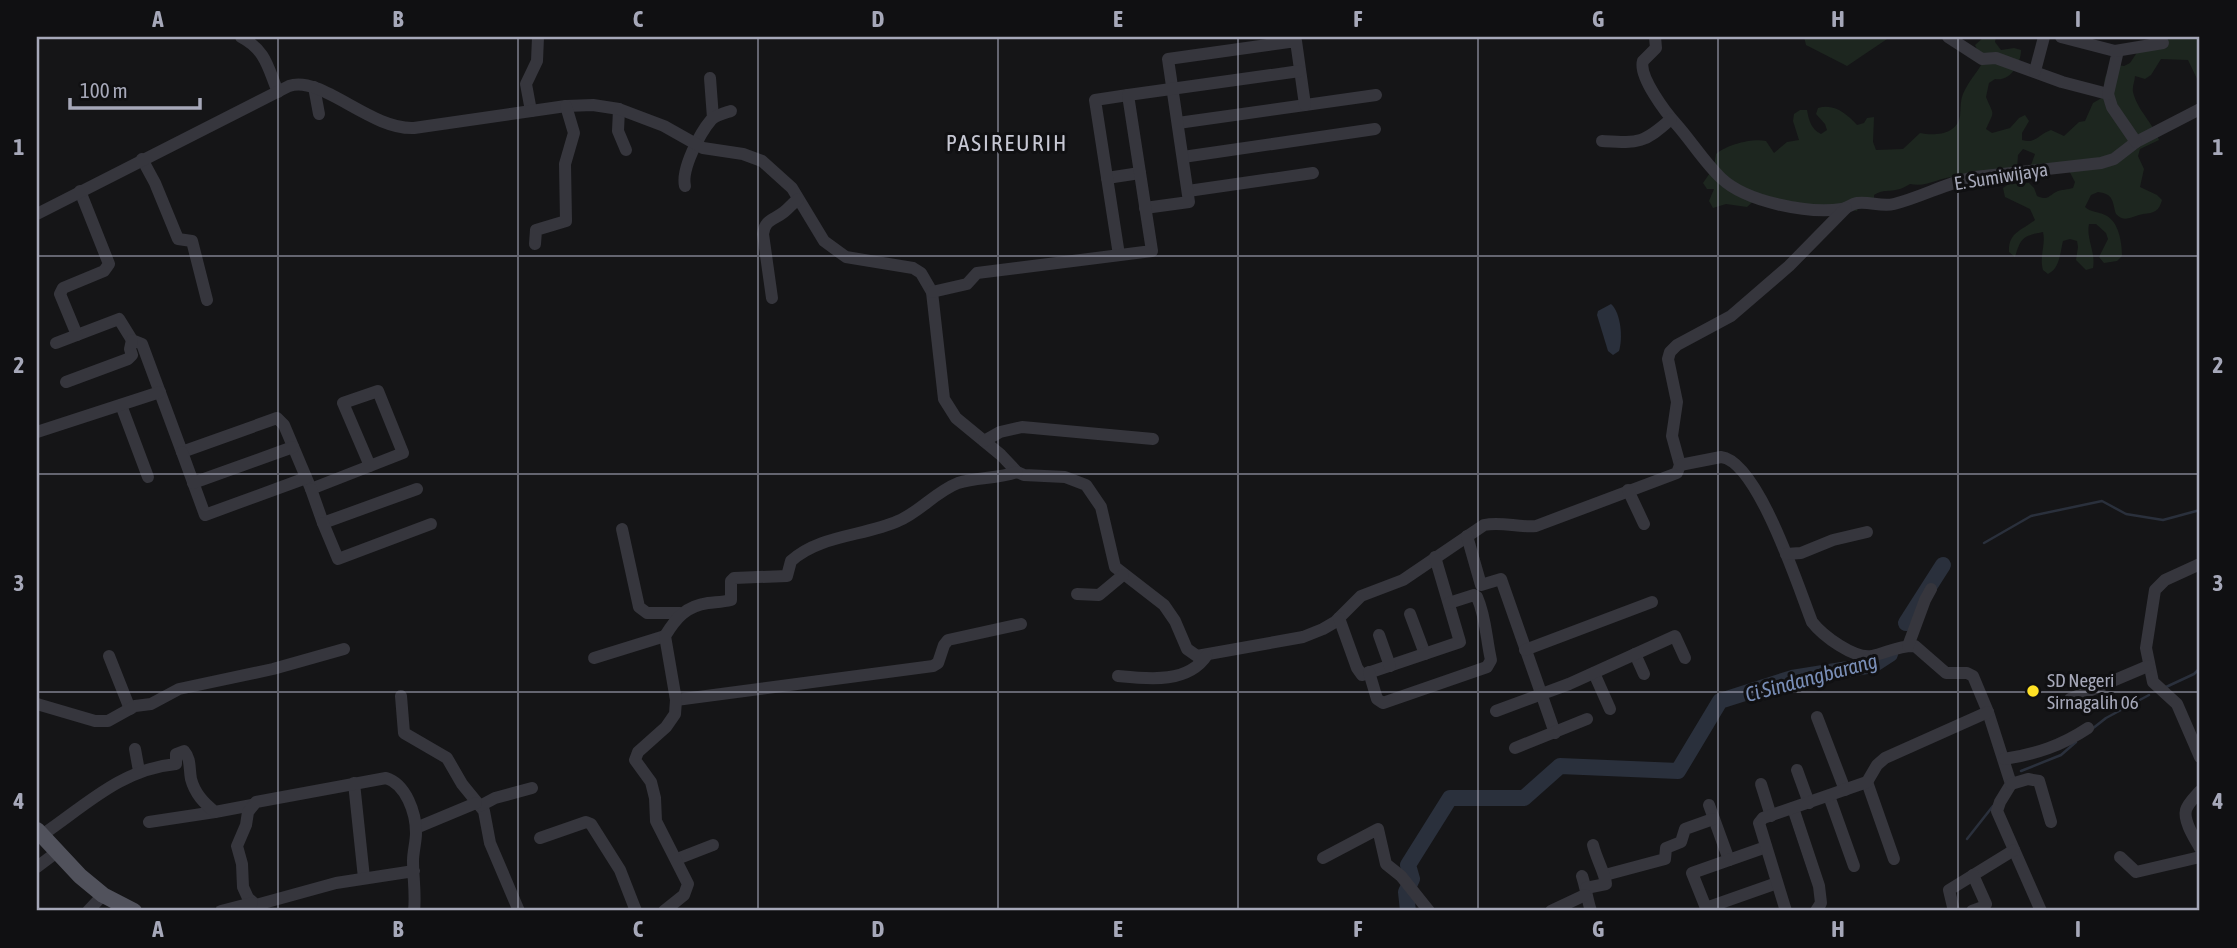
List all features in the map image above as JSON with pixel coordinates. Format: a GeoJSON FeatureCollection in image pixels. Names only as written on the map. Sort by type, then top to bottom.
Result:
{"type":"FeatureCollection","features":[{"type":"Feature","properties":{"kind":"main road"},"geometry":{"type":"LineString","coordinates":[[39,832],[80,876],[103,895],[134,911]]}},
{"type":"Feature","properties":{"kind":"street"},"geometry":{"type":"LineString","coordinates":[[241,37],[256,45],[262,53],[278,92]]}},
{"type":"Feature","properties":{"kind":"street"},"geometry":{"type":"LineString","coordinates":[[531,111],[526,84],[537,61],[538,37]]}},
{"type":"Feature","properties":{"kind":"street","name":"E. Sumiwijaya"},"geometry":{"type":"LineString","coordinates":[[1654,37],[1656,48],[1643,61],[1642,71],[1671,119],[1722,179],[1769,202],[1826,210],[1860,203],[1895,204],[1956,181],[1975,177],[2101,163],[2114,159],[2136,142],[2200,109]]}},
{"type":"Feature","properties":{"kind":"street"},"geometry":{"type":"LineString","coordinates":[[1948,37],[1982,59],[1996,58],[2062,82],[2108,94]]}},
{"type":"Feature","properties":{"kind":"street"},"geometry":{"type":"LineString","coordinates":[[1968,51],[1971,37]]}},
{"type":"Feature","properties":{"kind":"street"},"geometry":{"type":"LineString","coordinates":[[2035,71],[2043,37]]}},
{"type":"Feature","properties":{"kind":"street"},"geometry":{"type":"LineString","coordinates":[[2061,37],[2115,51],[2163,43]]}},
{"type":"Feature","properties":{"kind":"street"},"geometry":{"type":"LineString","coordinates":[[1145,208],[1189,202],[1168,59],[1296,41],[1305,105]]}},
{"type":"Feature","properties":{"kind":"street"},"geometry":{"type":"LineString","coordinates":[[2115,51],[2117,55],[2108,94],[2112,107],[2136,142]]}},
{"type":"Feature","properties":{"kind":"street"},"geometry":{"type":"LineString","coordinates":[[1119,256],[1095,100],[1300,71]]}},
{"type":"Feature","properties":{"kind":"street"},"geometry":{"type":"LineString","coordinates":[[710,78],[713,118]]}},
{"type":"Feature","properties":{"kind":"street"},"geometry":{"type":"LineString","coordinates":[[37,214],[142,159],[301,83],[314,87],[384,124],[404,129],[566,106],[593,105],[620,109],[664,126],[709,150],[743,154],[762,161],[782,178],[799,198],[824,241],[838,253],[846,257],[913,268],[924,276],[932,292],[944,399],[956,418],[1017,472],[1024,475],[1065,477],[1086,485],[1101,507],[1115,567],[1164,605],[1189,653],[1197,656],[1257,643],[1303,637],[1323,629],[1339,618],[1361,596],[1391,586],[1484,525],[1493,523],[1535,526],[1677,473],[1680,465],[1672,436],[1677,401],[1668,359],[1670,352],[1677,345],[1731,317],[1789,266],[1846,208]]}},
{"type":"Feature","properties":{"kind":"street"},"geometry":{"type":"LineString","coordinates":[[314,87],[319,114]]}},
{"type":"Feature","properties":{"kind":"street"},"geometry":{"type":"LineString","coordinates":[[1178,123],[1376,94]]}},
{"type":"Feature","properties":{"kind":"street"},"geometry":{"type":"LineString","coordinates":[[932,292],[967,285],[977,273],[1152,251],[1128,95]]}},
{"type":"Feature","properties":{"kind":"street"},"geometry":{"type":"LineString","coordinates":[[535,244],[536,230],[566,221],[565,164],[573,133],[566,106]]}},
{"type":"Feature","properties":{"kind":"street"},"geometry":{"type":"LineString","coordinates":[[620,109],[618,131],[626,150]]}},
{"type":"Feature","properties":{"kind":"street"},"geometry":{"type":"LineString","coordinates":[[685,186],[684,172],[696,144],[713,118],[731,111]]}},
{"type":"Feature","properties":{"kind":"street"},"geometry":{"type":"LineString","coordinates":[[1602,141],[1640,141],[1655,133],[1671,119]]}},
{"type":"Feature","properties":{"kind":"street"},"geometry":{"type":"LineString","coordinates":[[1183,157],[1375,129]]}},
{"type":"Feature","properties":{"kind":"street"},"geometry":{"type":"LineString","coordinates":[[142,159],[178,239],[192,241],[207,300]]}},
{"type":"Feature","properties":{"kind":"street"},"geometry":{"type":"LineString","coordinates":[[1107,178],[1140,173]]}},
{"type":"Feature","properties":{"kind":"street"},"geometry":{"type":"LineString","coordinates":[[1188,191],[1313,173]]}},
{"type":"Feature","properties":{"kind":"street"},"geometry":{"type":"LineString","coordinates":[[77,335],[60,293],[63,288],[104,271],[109,264],[80,191]]}},
{"type":"Feature","properties":{"kind":"street"},"geometry":{"type":"LineString","coordinates":[[772,298],[764,226],[799,198]]}},
{"type":"Feature","properties":{"kind":"street"},"geometry":{"type":"LineString","coordinates":[[56,343],[119,319],[132,340],[142,344],[205,516],[370,466],[403,453],[378,391],[343,403],[370,466]]}},
{"type":"Feature","properties":{"kind":"street"},"geometry":{"type":"LineString","coordinates":[[128,359],[132,355],[132,340]]}},
{"type":"Feature","properties":{"kind":"street"},"geometry":{"type":"LineString","coordinates":[[66,382],[145,353]]}},
{"type":"Feature","properties":{"kind":"street"},"geometry":{"type":"LineString","coordinates":[[37,432],[160,393]]}},
{"type":"Feature","properties":{"kind":"street"},"geometry":{"type":"LineString","coordinates":[[121,405],[148,477]]}},
{"type":"Feature","properties":{"kind":"street"},"geometry":{"type":"LineString","coordinates":[[182,452],[277,418],[284,425],[338,559],[431,524]]}},
{"type":"Feature","properties":{"kind":"street"},"geometry":{"type":"LineString","coordinates":[[984,441],[1000,432],[1022,427],[1153,439]]}},
{"type":"Feature","properties":{"kind":"street"},"geometry":{"type":"LineString","coordinates":[[193,483],[293,447]]}},
{"type":"Feature","properties":{"kind":"street"},"geometry":{"type":"LineString","coordinates":[[1680,465],[1726,457],[1742,471],[1765,506],[1812,622],[1825,635],[1866,657],[1908,646],[1920,649],[1946,673],[1970,674],[1977,683],[1988,712],[2011,784]]}},
{"type":"Feature","properties":{"kind":"street"},"geometry":{"type":"LineString","coordinates":[[622,529],[639,607],[647,613],[680,613],[700,604],[731,600],[731,581],[734,578],[787,576],[791,561],[796,556],[840,538],[900,520],[946,488],[961,482],[1017,472]]}},
{"type":"Feature","properties":{"kind":"street"},"geometry":{"type":"LineString","coordinates":[[323,523],[417,489]]}},
{"type":"Feature","properties":{"kind":"street"},"geometry":{"type":"LineString","coordinates":[[1628,490],[1644,524]]}},
{"type":"Feature","properties":{"kind":"street"},"geometry":{"type":"LineString","coordinates":[[1786,554],[1801,553],[1833,540],[1867,532]]}},
{"type":"Feature","properties":{"kind":"street"},"geometry":{"type":"LineString","coordinates":[[1467,536],[1481,585],[1501,579],[1555,733]]}},
{"type":"Feature","properties":{"kind":"street"},"geometry":{"type":"LineString","coordinates":[[1435,557],[1460,642]]}},
{"type":"Feature","properties":{"kind":"street"},"geometry":{"type":"LineString","coordinates":[[2199,749],[2178,704],[2156,686],[2148,666],[2146,648],[2155,590],[2165,580],[2200,564]]}},
{"type":"Feature","properties":{"kind":"street"},"geometry":{"type":"LineString","coordinates":[[1077,594],[1099,595],[1123,575]]}},
{"type":"Feature","properties":{"kind":"street"},"geometry":{"type":"LineString","coordinates":[[1908,646],[1931,589]]}},
{"type":"Feature","properties":{"kind":"street"},"geometry":{"type":"LineString","coordinates":[[1369,673],[1380,702],[1400,698],[1487,667],[1491,660],[1485,621],[1477,597],[1474,595],[1449,603]]}},
{"type":"Feature","properties":{"kind":"street"},"geometry":{"type":"LineString","coordinates":[[1524,650],[1652,602]]}},
{"type":"Feature","properties":{"kind":"street"},"geometry":{"type":"LineString","coordinates":[[594,658],[665,636],[680,613]]}},
{"type":"Feature","properties":{"kind":"street"},"geometry":{"type":"LineString","coordinates":[[1410,614],[1424,654]]}},
{"type":"Feature","properties":{"kind":"street"},"geometry":{"type":"LineString","coordinates":[[1339,618],[1360,673],[1369,673],[1486,635]]}},
{"type":"Feature","properties":{"kind":"street"},"geometry":{"type":"LineString","coordinates":[[676,700],[933,666],[938,663],[948,640],[1021,624]]}},
{"type":"Feature","properties":{"kind":"street"},"geometry":{"type":"LineString","coordinates":[[1379,635],[1390,666]]}},
{"type":"Feature","properties":{"kind":"street"},"geometry":{"type":"LineString","coordinates":[[664,911],[688,890],[687,878],[656,821],[651,782],[635,760],[638,752],[675,714],[676,700],[665,636]]}},
{"type":"Feature","properties":{"kind":"street"},"geometry":{"type":"LineString","coordinates":[[1496,711],[1594,673],[1675,636],[1685,658]]}},
{"type":"Feature","properties":{"kind":"street"},"geometry":{"type":"LineString","coordinates":[[37,705],[102,722],[112,720],[130,709],[156,702],[179,689],[344,649]]}},
{"type":"Feature","properties":{"kind":"street"},"geometry":{"type":"LineString","coordinates":[[1635,654],[1644,674]]}},
{"type":"Feature","properties":{"kind":"street"},"geometry":{"type":"LineString","coordinates":[[1118,676],[1145,678],[1182,674],[1197,667],[1208,655]]}},
{"type":"Feature","properties":{"kind":"street"},"geometry":{"type":"LineString","coordinates":[[109,656],[130,709]]}},
{"type":"Feature","properties":{"kind":"street"},"geometry":{"type":"LineString","coordinates":[[2070,699],[2148,666]]}},
{"type":"Feature","properties":{"kind":"street"},"geometry":{"type":"LineString","coordinates":[[1594,673],[1610,709]]}},
{"type":"Feature","properties":{"kind":"street"},"geometry":{"type":"LineString","coordinates":[[401,696],[404,733],[443,754],[487,818],[490,843],[519,911]]}},
{"type":"Feature","properties":{"kind":"street"},"geometry":{"type":"LineString","coordinates":[[1786,911],[1759,823],[1763,818],[1867,782],[1877,765],[1885,758],[1988,712]]}},
{"type":"Feature","properties":{"kind":"street"},"geometry":{"type":"LineString","coordinates":[[1817,717],[1845,790]]}},
{"type":"Feature","properties":{"kind":"street"},"geometry":{"type":"LineString","coordinates":[[1515,748],[1587,719]]}},
{"type":"Feature","properties":{"kind":"street"},"geometry":{"type":"LineString","coordinates":[[2004,759],[2046,751],[2088,728]]}},
{"type":"Feature","properties":{"kind":"street"},"geometry":{"type":"LineString","coordinates":[[135,749],[139,771]]}},
{"type":"Feature","properties":{"kind":"street"},"geometry":{"type":"LineString","coordinates":[[39,832],[78,811],[104,789],[139,771],[176,764],[176,754],[186,751],[196,793],[215,812]]}},
{"type":"Feature","properties":{"kind":"street"},"geometry":{"type":"LineString","coordinates":[[1797,770],[1809,803]]}},
{"type":"Feature","properties":{"kind":"street"},"geometry":{"type":"LineString","coordinates":[[149,822],[252,805],[354,783],[386,778],[395,781],[404,791],[416,828],[414,911]]}},
{"type":"Feature","properties":{"kind":"street"},"geometry":{"type":"LineString","coordinates":[[2041,911],[1997,811],[2011,784],[2028,779],[2039,781],[2051,822]]}},
{"type":"Feature","properties":{"kind":"street"},"geometry":{"type":"LineString","coordinates":[[1867,782],[1894,859]]}},
{"type":"Feature","properties":{"kind":"street"},"geometry":{"type":"LineString","coordinates":[[354,783],[364,878]]}},
{"type":"Feature","properties":{"kind":"street"},"geometry":{"type":"LineString","coordinates":[[1761,784],[1771,816]]}},
{"type":"Feature","properties":{"kind":"street"},"geometry":{"type":"LineString","coordinates":[[416,828],[495,798],[532,788]]}},
{"type":"Feature","properties":{"kind":"street"},"geometry":{"type":"LineString","coordinates":[[2200,791],[2187,807],[2186,814],[2200,848]]}},
{"type":"Feature","properties":{"kind":"street"},"geometry":{"type":"LineString","coordinates":[[1829,796],[1853,866]]}},
{"type":"Feature","properties":{"kind":"street"},"geometry":{"type":"LineString","coordinates":[[252,805],[237,846],[242,863],[243,887],[262,906]]}},
{"type":"Feature","properties":{"kind":"street"},"geometry":{"type":"LineString","coordinates":[[1709,805],[1729,860]]}},
{"type":"Feature","properties":{"kind":"street"},"geometry":{"type":"LineString","coordinates":[[1793,808],[1819,886],[1821,903],[1816,911]]}},
{"type":"Feature","properties":{"kind":"street"},"geometry":{"type":"LineString","coordinates":[[1605,875],[1665,859],[1666,848],[1681,842],[1685,829],[1713,819]]}},
{"type":"Feature","properties":{"kind":"street"},"geometry":{"type":"LineString","coordinates":[[540,838],[586,822],[590,823],[620,870],[636,911]]}},
{"type":"Feature","properties":{"kind":"street"},"geometry":{"type":"LineString","coordinates":[[1323,858],[1378,829],[1386,864],[1410,886],[1429,911]]}},
{"type":"Feature","properties":{"kind":"street"},"geometry":{"type":"LineString","coordinates":[[677,859],[713,845]]}},
{"type":"Feature","properties":{"kind":"street"},"geometry":{"type":"LineString","coordinates":[[1551,911],[1584,886],[1606,884],[1593,845]]}},
{"type":"Feature","properties":{"kind":"street"},"geometry":{"type":"LineString","coordinates":[[1766,847],[1692,873],[1706,908],[1777,883]]}},
{"type":"Feature","properties":{"kind":"street"},"geometry":{"type":"LineString","coordinates":[[1954,911],[1949,890],[2014,850]]}},
{"type":"Feature","properties":{"kind":"street"},"geometry":{"type":"LineString","coordinates":[[37,866],[57,852]]}},
{"type":"Feature","properties":{"kind":"street"},"geometry":{"type":"LineString","coordinates":[[2120,857],[2136,872],[2200,857]]}},
{"type":"Feature","properties":{"kind":"street"},"geometry":{"type":"LineString","coordinates":[[221,911],[262,906],[336,883],[414,871]]}},
{"type":"Feature","properties":{"kind":"street"},"geometry":{"type":"LineString","coordinates":[[1972,911],[1986,904],[1973,875]]}},
{"type":"Feature","properties":{"kind":"street"},"geometry":{"type":"LineString","coordinates":[[1584,886],[1591,911]]}},
{"type":"Feature","properties":{"kind":"street"},"geometry":{"type":"LineString","coordinates":[[88,911],[103,895]]}},
{"type":"Feature","properties":{"kind":"shaded area"},"geometry":{"type":"Polygon","coordinates":[[[1804,37],[1890,37],[1847,66],[1806,45],[1804,37]]]}},
{"type":"Feature","properties":{"kind":"shaded area"},"geometry":{"type":"Polygon","coordinates":[[[1984,37],[1996,37],[1995,42],[2001,50],[2021,50],[2017,66],[2010,75],[1989,83],[1986,97],[1992,113],[1986,129],[1992,133],[2010,128],[2025,115],[2029,121],[2022,133],[2022,140],[2027,141],[2051,130],[2064,136],[2079,122],[2085,121],[2093,103],[2105,96],[2106,74],[2117,65],[2130,63],[2140,48],[2160,37],[2200,37],[2200,85],[2188,60],[2161,59],[2151,75],[2145,79],[2135,76],[2135,99],[2159,140],[2140,149],[2138,156],[2144,169],[2140,187],[2162,200],[2156,211],[2122,218],[2116,214],[2110,196],[2098,192],[2091,195],[2085,207],[2114,222],[2122,251],[2122,256],[2117,261],[2104,263],[2099,257],[2108,239],[2106,233],[2096,224],[2089,224],[2088,230],[2093,268],[2086,270],[2076,260],[2077,241],[2070,239],[2063,241],[2057,264],[2048,274],[2042,265],[2043,232],[2024,238],[2015,257],[2009,252],[2011,240],[2017,232],[2035,220],[2030,209],[2005,197],[2003,188],[2009,184],[2029,183],[2037,196],[2046,198],[2058,191],[2073,188],[2075,182],[2067,167],[2031,165],[2035,154],[2023,149],[2018,155],[2017,169],[1910,184],[1899,189],[1882,191],[1874,195],[1874,200],[1860,203],[1857,211],[1758,197],[1747,207],[1726,204],[1713,208],[1709,201],[1714,189],[1707,189],[1703,183],[1714,167],[1716,154],[1733,145],[1760,140],[1766,141],[1774,153],[1787,142],[1799,140],[1793,121],[1794,114],[1800,110],[1807,110],[1811,124],[1821,134],[1827,130],[1816,114],[1818,108],[1835,108],[1857,125],[1874,117],[1873,142],[1876,150],[1903,149],[1920,133],[1938,134],[1950,131],[1958,122],[1965,90],[1983,62],[1975,45],[1984,37]]]}},
{"type":"Feature","properties":{"kind":"water"},"geometry":{"type":"Polygon","coordinates":[[[1611,304],[1617,313],[1621,333],[1619,351],[1613,355],[1608,351],[1597,315],[1598,311],[1611,304]]]}},
{"type":"Feature","properties":{"kind":"waterway","name":"Ci Sindangbarang"},"geometry":{"type":"LineString","coordinates":[[1984,543],[2031,516],[2102,501],[2126,514],[2163,520],[2200,510]]}},
{"type":"Feature","properties":{"kind":"waterway","name":"Ci Sindangbarang"},"geometry":{"type":"LineString","coordinates":[[1906,623],[1943,565]]}},
{"type":"Feature","properties":{"kind":"waterway","name":"Ci Sindangbarang"},"geometry":{"type":"LineString","coordinates":[[1408,911],[1406,892],[1412,879],[1408,865],[1450,798],[1524,798],[1560,766],[1678,771],[1720,701],[1792,678],[1873,665],[1890,654]]}},
{"type":"Feature","properties":{"kind":"waterway"},"geometry":{"type":"LineString","coordinates":[[2166,687],[2194,674],[2200,668]]}},
{"type":"Feature","properties":{"kind":"waterway"},"geometry":{"type":"LineString","coordinates":[[2092,729],[2106,718],[2149,695]]}},
{"type":"Feature","properties":{"kind":"waterway"},"geometry":{"type":"LineString","coordinates":[[2021,771],[2061,755],[2076,742]]}},
{"type":"Feature","properties":{"kind":"waterway"},"geometry":{"type":"LineString","coordinates":[[1967,839],[1993,806]]}},
{"type":"Feature","properties":{"kind":"place","name":"SD Negeri Sirnagalih 06"},"geometry":{"type":"Point","coordinates":[2033,691]}},
{"type":"Feature","properties":{"kind":"district","name":"PASIREURIH"},"geometry":{"type":"Point","coordinates":[1007,143]}}]}
